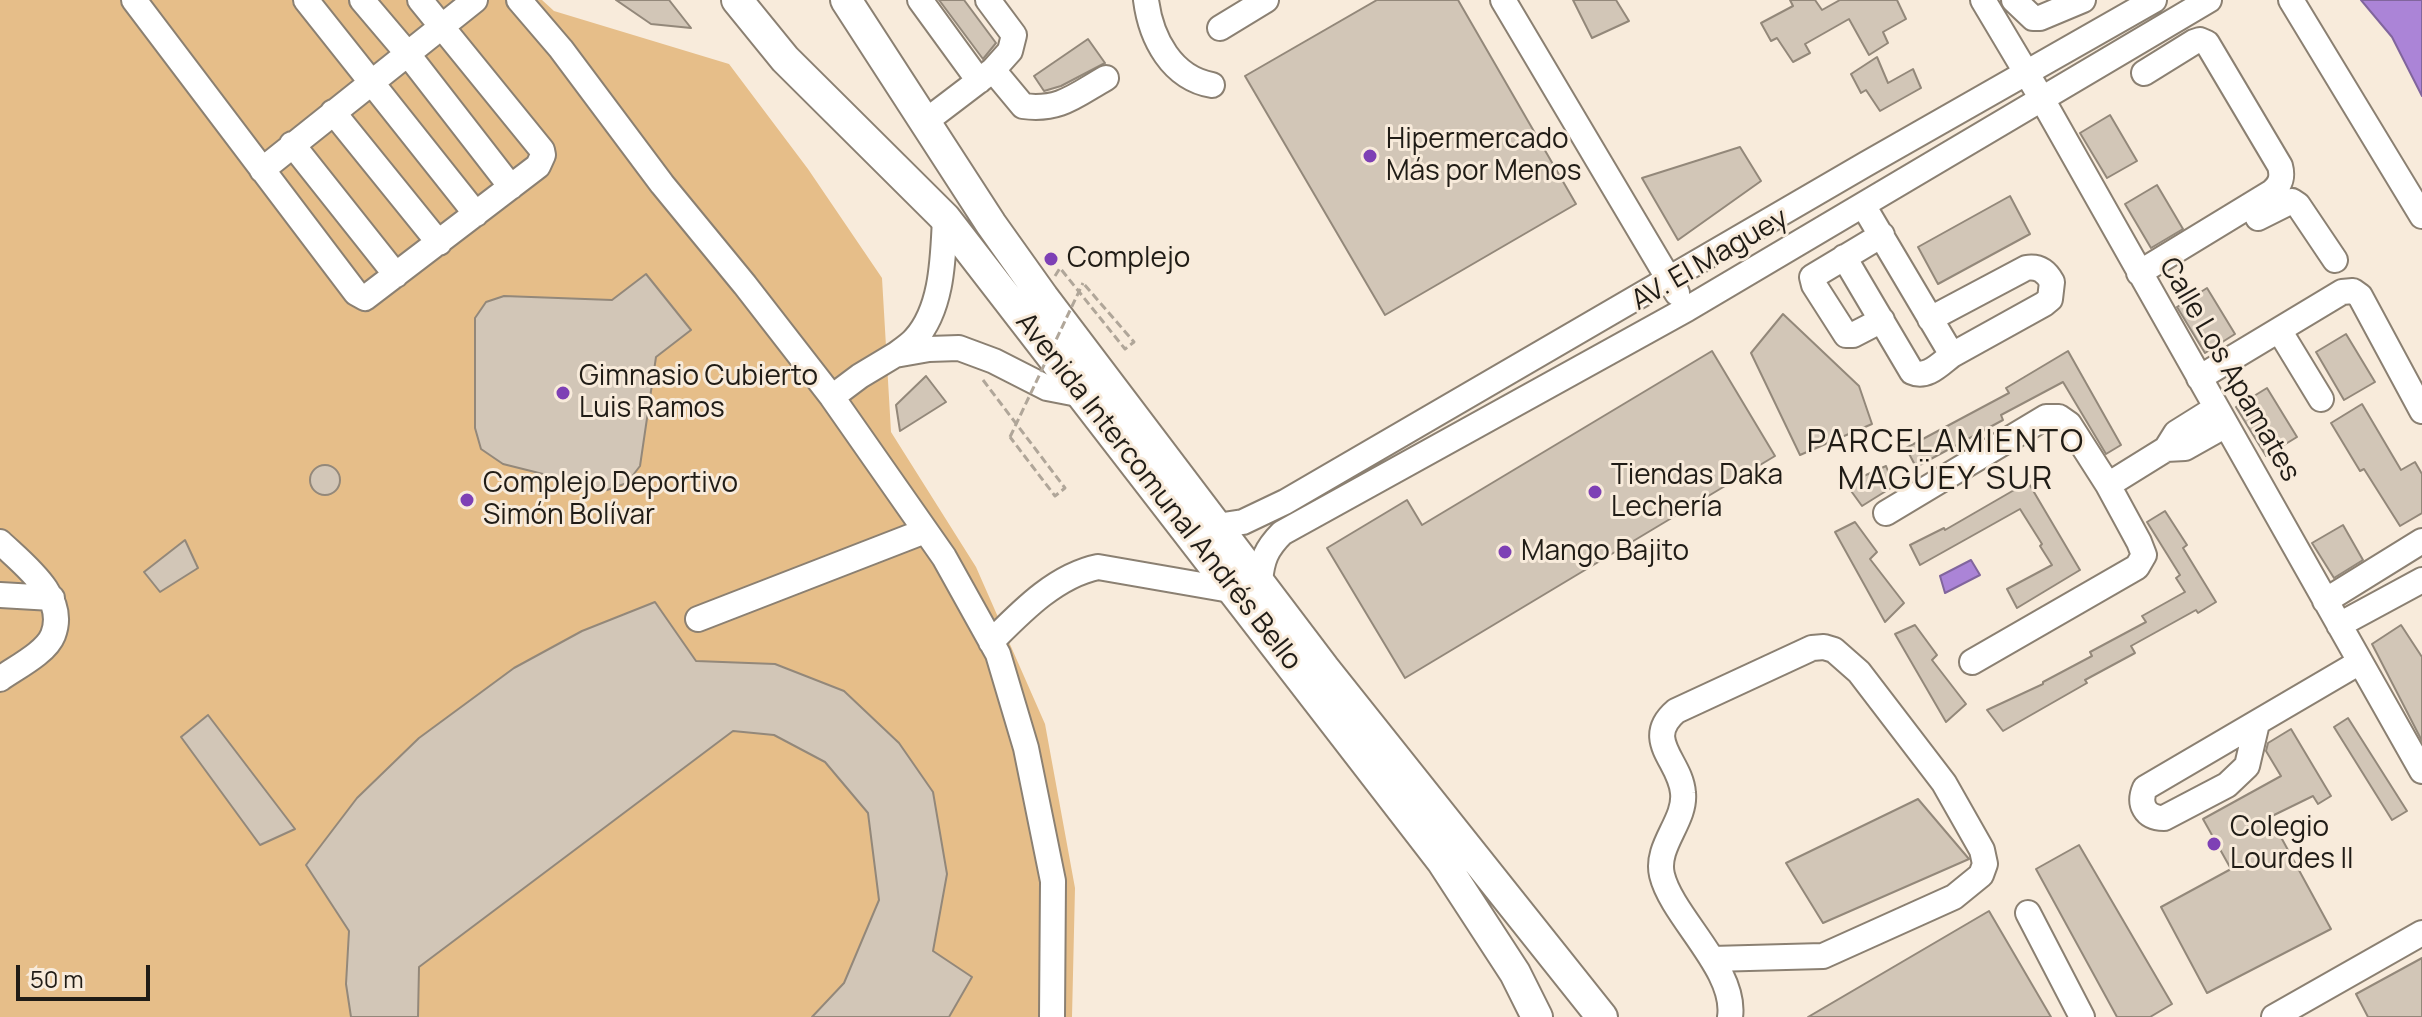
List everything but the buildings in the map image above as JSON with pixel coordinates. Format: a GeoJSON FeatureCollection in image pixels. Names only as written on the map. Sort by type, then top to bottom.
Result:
{"type":"FeatureCollection","features":[{"type":"Feature","properties":{"kind":"main road","name":"Avenida Intercomunal Andrés Bello"},"geometry":{"type":"LineString","coordinates":[[737,0],[785,59],[945,218],[1083,395],[1421,792],[1602,1017]]}},
{"type":"Feature","properties":{"kind":"main road","name":"Avenida Intercomunal Andrés Bello"},"geometry":{"type":"LineString","coordinates":[[846,0],[1034,285],[1217,526],[1248,586],[1442,861],[1515,973],[1537,1017]]}},
{"type":"Feature","properties":{"kind":"street"},"geometry":{"type":"LineString","coordinates":[[134,0],[362,297],[371,295],[538,166],[543,155],[420,0]]}},
{"type":"Feature","properties":{"kind":"street"},"geometry":{"type":"LineString","coordinates":[[306,0],[476,214]]}},
{"type":"Feature","properties":{"kind":"street"},"geometry":{"type":"LineString","coordinates":[[362,0],[511,187]]}},
{"type":"Feature","properties":{"kind":"street"},"geometry":{"type":"LineString","coordinates":[[262,170],[475,0]]}},
{"type":"Feature","properties":{"kind":"street"},"geometry":{"type":"LineString","coordinates":[[519,0],[561,49],[662,184],[832,397],[944,557],[991,642],[1008,683],[1026,748],[1053,881],[1052,1017]]}},
{"type":"Feature","properties":{"kind":"street"},"geometry":{"type":"LineString","coordinates":[[920,0],[986,76],[1023,106],[1054,108],[1106,78]]}},
{"type":"Feature","properties":{"kind":"street"},"geometry":{"type":"LineString","coordinates":[[926,121],[986,76],[1010,51],[1014,35],[988,0]]}},
{"type":"Feature","properties":{"kind":"street"},"geometry":{"type":"LineString","coordinates":[[1146,0],[1153,30],[1172,65],[1195,82],[1212,85]]}},
{"type":"Feature","properties":{"kind":"street"},"geometry":{"type":"LineString","coordinates":[[1220,28],[1266,0]]}},
{"type":"Feature","properties":{"kind":"street"},"geometry":{"type":"LineString","coordinates":[[1503,0],[1580,114],[1687,309]]}},
{"type":"Feature","properties":{"kind":"street","name":"Calle Los Apamates"},"geometry":{"type":"LineString","coordinates":[[1983,0],[2422,771]]}},
{"type":"Feature","properties":{"kind":"street"},"geometry":{"type":"LineString","coordinates":[[2014,0],[2033,18],[2040,18],[2083,0]]}},
{"type":"Feature","properties":{"kind":"street"},"geometry":{"type":"LineString","coordinates":[[2099,0],[2115,22]]}},
{"type":"Feature","properties":{"kind":"street","name":"AV. El Maguey"},"geometry":{"type":"LineString","coordinates":[[1217,526],[1243,522],[1285,502],[2154,0]]}},
{"type":"Feature","properties":{"kind":"street","name":"AV. El Maguey"},"geometry":{"type":"LineString","coordinates":[[1248,586],[1270,545],[1282,533],[1687,309],[2209,0]]}},
{"type":"Feature","properties":{"kind":"street"},"geometry":{"type":"LineString","coordinates":[[2291,0],[2422,216]]}},
{"type":"Feature","properties":{"kind":"street"},"geometry":{"type":"LineString","coordinates":[[2141,278],[2272,192],[2279,186],[2283,175],[2207,43],[2200,40],[2194,42],[2144,73]]}},
{"type":"Feature","properties":{"kind":"street"},"geometry":{"type":"LineString","coordinates":[[333,112],[439,243]]}},
{"type":"Feature","properties":{"kind":"street"},"geometry":{"type":"LineString","coordinates":[[292,144],[396,275]]}},
{"type":"Feature","properties":{"kind":"street"},"geometry":{"type":"LineString","coordinates":[[2141,278],[2288,201],[2298,205],[2335,260]]}},
{"type":"Feature","properties":{"kind":"street"},"geometry":{"type":"LineString","coordinates":[[1863,205],[1952,355]]}},
{"type":"Feature","properties":{"kind":"street"},"geometry":{"type":"LineString","coordinates":[[832,397],[915,339],[930,317],[942,271],[945,218]]}},
{"type":"Feature","properties":{"kind":"street"},"geometry":{"type":"LineString","coordinates":[[1882,235],[1812,277],[1846,335],[1853,335],[1882,320]]}},
{"type":"Feature","properties":{"kind":"street"},"geometry":{"type":"LineString","coordinates":[[1844,257],[1912,372],[1917,375],[1928,372],[1952,355],[2044,304],[2053,291],[2049,276],[2035,266],[2026,268],[1930,319]]}},
{"type":"Feature","properties":{"kind":"street"},"geometry":{"type":"LineString","coordinates":[[2199,378],[2342,292],[2353,291],[2360,296],[2422,411]]}},
{"type":"Feature","properties":{"kind":"street"},"geometry":{"type":"LineString","coordinates":[[2279,330],[2321,399]]}},
{"type":"Feature","properties":{"kind":"street"},"geometry":{"type":"LineString","coordinates":[[895,355],[959,348],[994,361],[1047,388],[1083,395]]}},
{"type":"Feature","properties":{"kind":"street"},"geometry":{"type":"LineString","coordinates":[[1493,382],[1508,408]]}},
{"type":"Feature","properties":{"kind":"street"},"geometry":{"type":"LineString","coordinates":[[2108,485],[2166,449],[2185,448],[2221,416]]}},
{"type":"Feature","properties":{"kind":"street"},"geometry":{"type":"LineString","coordinates":[[1886,513],[2046,417],[2059,417],[2069,424],[2108,485],[2144,555],[2137,567],[1972,662]]}},
{"type":"Feature","properties":{"kind":"street"},"geometry":{"type":"LineString","coordinates":[[698,619],[925,531]]}},
{"type":"Feature","properties":{"kind":"street"},"geometry":{"type":"LineString","coordinates":[[2325,601],[2422,541]]}},
{"type":"Feature","properties":{"kind":"street"},"geometry":{"type":"LineString","coordinates":[[0,542],[52,598],[55,616],[53,636],[42,649],[0,679]]}},
{"type":"Feature","properties":{"kind":"street"},"geometry":{"type":"LineString","coordinates":[[991,642],[1023,611],[1080,571],[1098,567],[1248,586]]}},
{"type":"Feature","properties":{"kind":"street"},"geometry":{"type":"LineString","coordinates":[[2339,625],[2421,582]]}},
{"type":"Feature","properties":{"kind":"street"},"geometry":{"type":"LineString","coordinates":[[0,595],[52,598]]}},
{"type":"Feature","properties":{"kind":"street"},"geometry":{"type":"LineString","coordinates":[[1712,959],[1823,956],[1954,897],[1981,875],[1985,864],[1982,850],[1944,783],[1859,672],[1834,650],[1812,648],[1676,711],[1662,728],[1662,738],[1682,782],[1684,797],[1667,843],[1661,872],[1667,889],[1712,959],[1729,998],[1730,1017]]}},
{"type":"Feature","properties":{"kind":"street"},"geometry":{"type":"LineString","coordinates":[[2257,723],[2247,766],[2227,785],[2164,818],[2156,818],[2146,812],[2142,803],[2145,788],[2360,662]]}},
{"type":"Feature","properties":{"kind":"street"},"geometry":{"type":"LineString","coordinates":[[2028,913],[2082,1017]]}},
{"type":"Feature","properties":{"kind":"street"},"geometry":{"type":"LineString","coordinates":[[2274,1017],[2422,933]]}},
{"type":"Feature","properties":{"kind":"path"},"geometry":{"type":"LineString","coordinates":[[959,348],[1023,433],[1065,488],[1055,496],[1010,437],[1083,283],[1134,342],[1125,349],[1086,303]]}},
{"type":"Feature","properties":{"kind":"shaded area","name":"Complejo Deportivo Simón Bolívar"},"geometry":{"type":"Polygon","coordinates":[[[0,0],[542,0],[554,11],[729,64],[808,169],[882,278],[891,432],[976,567],[1045,724],[1075,888],[1072,1017],[0,1017],[0,0]]]}},
{"type":"Feature","properties":{"kind":"shaded area"},"geometry":{"type":"Polygon","coordinates":[[[2361,0],[2422,0],[2422,96],[2392,37],[2361,0]]]}},
{"type":"Feature","properties":{"kind":"shaded area"},"geometry":{"type":"Polygon","coordinates":[[[1971,560],[1980,575],[1945,593],[1940,576],[1971,560]]]}},
{"type":"Feature","properties":{"kind":"place","name":"Hipermercado Más por Menos"},"geometry":{"type":"Point","coordinates":[1370,156]}},
{"type":"Feature","properties":{"kind":"place","name":"Complejo"},"geometry":{"type":"Point","coordinates":[1051,259]}},
{"type":"Feature","properties":{"kind":"place","name":"Gimnasio Cubierto Luis Ramos"},"geometry":{"type":"Point","coordinates":[563,393]}},
{"type":"Feature","properties":{"kind":"place","name":"Tiendas Daka Lechería"},"geometry":{"type":"Point","coordinates":[1595,492]}},
{"type":"Feature","properties":{"kind":"place","name":"Complejo Deportivo Simón Bolívar"},"geometry":{"type":"Point","coordinates":[467,500]}},
{"type":"Feature","properties":{"kind":"place","name":"Mango Bajito"},"geometry":{"type":"Point","coordinates":[1505,552]}},
{"type":"Feature","properties":{"kind":"place","name":"Colegio Lourdes II"},"geometry":{"type":"Point","coordinates":[2214,844]}},
{"type":"Feature","properties":{"kind":"district","name":"PARCELAMIENTO MAGÜEY SUR"},"geometry":{"type":"Point","coordinates":[1946,462]}}]}
